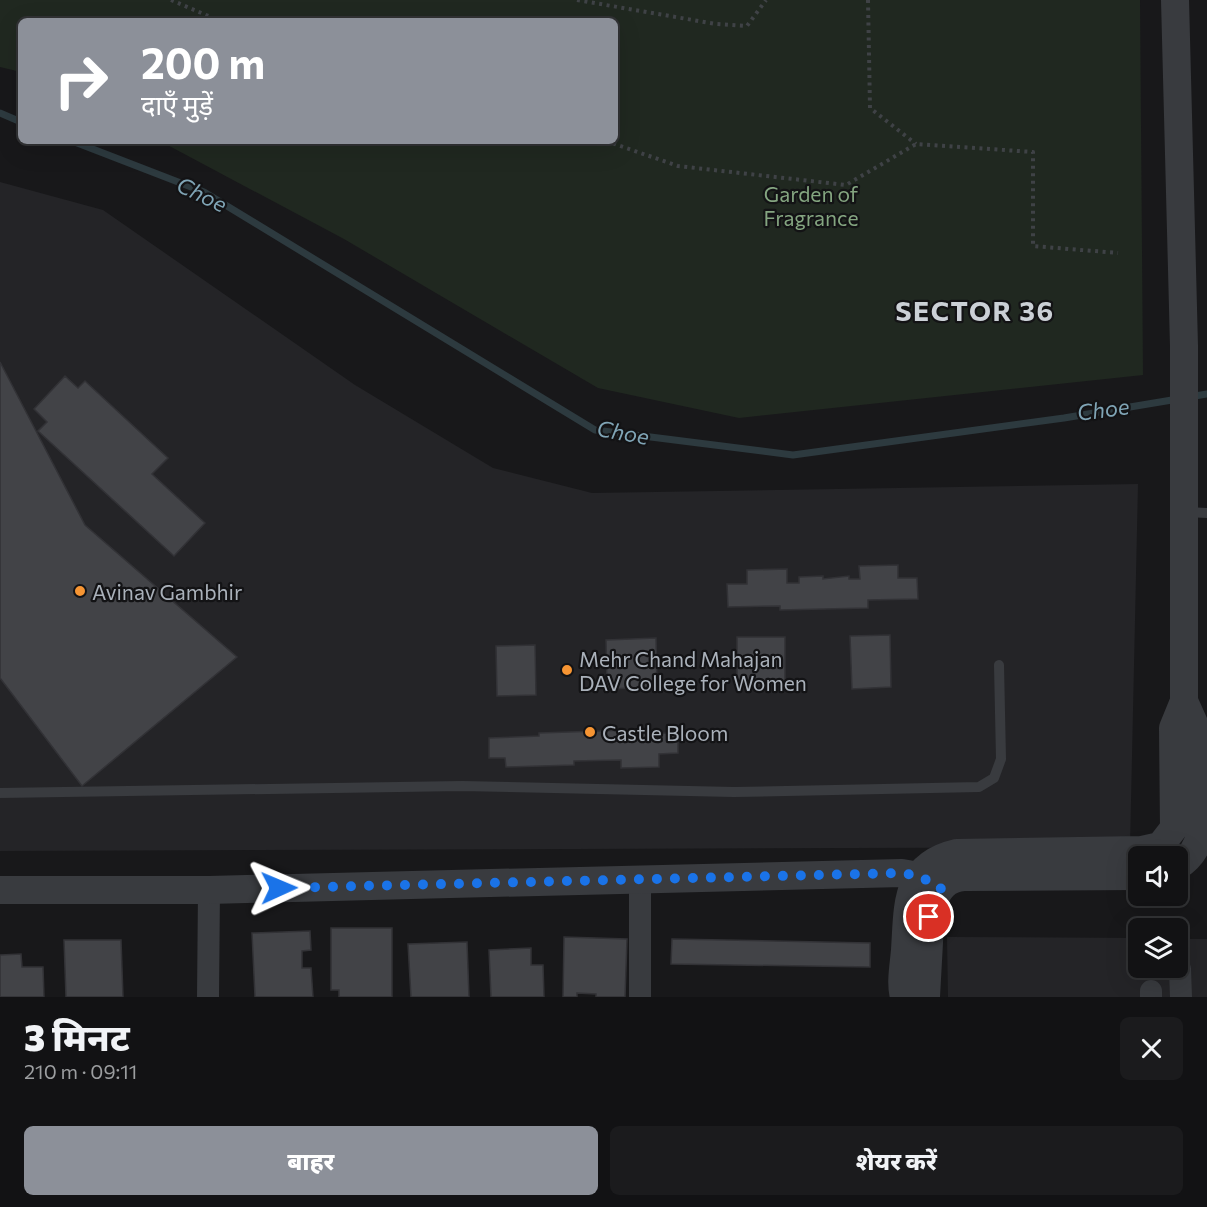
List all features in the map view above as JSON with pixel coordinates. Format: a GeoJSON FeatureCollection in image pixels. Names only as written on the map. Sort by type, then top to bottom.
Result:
{"type":"FeatureCollection","features":[{"type":"Feature","properties":{"kind":"street"},"geometry":{"type":"LineString","coordinates":[[1175,0],[1185,468],[1196,512],[1184,701],[1197,730],[1201,831],[1199,843],[1188,854]]}},
{"type":"Feature","properties":{"kind":"street"},"geometry":{"type":"LineString","coordinates":[[926,997],[931,906],[930,882],[939,857],[957,853],[1128,850]]}},
{"type":"Feature","properties":{"kind":"street"},"geometry":{"type":"LineString","coordinates":[[0,890],[208,890],[902,873],[930,882],[957,878],[1128,876]]}},
{"type":"Feature","properties":{"kind":"street"},"geometry":{"type":"LineString","coordinates":[[640,879],[640,997]]}},
{"type":"Feature","properties":{"kind":"street"},"geometry":{"type":"LineString","coordinates":[[904,997],[908,899],[930,882]]}},
{"type":"Feature","properties":{"kind":"street"},"geometry":{"type":"LineString","coordinates":[[208,890],[208,997]]}},
{"type":"Feature","properties":{"kind":"street"},"geometry":{"type":"LineString","coordinates":[[1180,978],[1181,997]]}},
{"type":"Feature","properties":{"kind":"lane"},"geometry":{"type":"LineString","coordinates":[[0,793],[462,786],[734,792],[979,787],[994,777],[1001,759],[999,665]]}},
{"type":"Feature","properties":{"kind":"path"},"geometry":{"type":"LineString","coordinates":[[171,0],[213,18]]}},
{"type":"Feature","properties":{"kind":"path"},"geometry":{"type":"LineString","coordinates":[[577,0],[716,24],[747,26],[766,0]]}},
{"type":"Feature","properties":{"kind":"path"},"geometry":{"type":"LineString","coordinates":[[868,0],[870,108],[916,144],[1033,152],[1033,246],[1118,253]]}},
{"type":"Feature","properties":{"kind":"path"},"geometry":{"type":"LineString","coordinates":[[615,144],[678,166],[846,185],[916,144]]}},
{"type":"Feature","properties":{"kind":"shaded area","name":"Mehr Chand Mahajan DAV College for Women"},"geometry":{"type":"Polygon","coordinates":[[[0,182],[103,210],[355,385],[493,468],[592,493],[1138,484],[1130,846],[1128,847],[0,851],[0,182]]]}},
{"type":"Feature","properties":{"kind":"shaded area"},"geometry":{"type":"Polygon","coordinates":[[[947,937],[1128,938],[1128,978],[1188,978],[1188,939],[1207,939],[1207,997],[948,997],[947,937]]]}},
{"type":"Feature","properties":{"kind":"green space","name":"Garden of Fragrance"},"geometry":{"type":"Polygon","coordinates":[[[0,0],[1140,0],[1143,375],[739,418],[598,388],[344,239],[166,144],[618,144],[618,18],[18,18],[18,71],[0,67],[0,0]]]}},
{"type":"Feature","properties":{"kind":"building","name":"Avinav Gambhir"},"geometry":{"type":"Polygon","coordinates":[[[0,362],[85,525],[237,657],[82,786],[0,678],[0,362]]]}},
{"type":"Feature","properties":{"kind":"building"},"geometry":{"type":"Polygon","coordinates":[[[65,376],[78,388],[85,381],[168,458],[152,474],[205,523],[174,556],[38,431],[47,422],[34,409],[65,376]]]}},
{"type":"Feature","properties":{"kind":"building"},"geometry":{"type":"Polygon","coordinates":[[[898,565],[898,578],[917,578],[918,599],[868,600],[868,608],[780,610],[780,606],[728,607],[727,584],[747,584],[747,570],[787,569],[787,583],[799,583],[799,577],[823,576],[823,579],[849,576],[849,579],[860,579],[859,566],[898,565]]]}},
{"type":"Feature","properties":{"kind":"building"},"geometry":{"type":"Polygon","coordinates":[[[890,635],[891,687],[852,689],[850,636],[890,635]]]}},
{"type":"Feature","properties":{"kind":"building"},"geometry":{"type":"Polygon","coordinates":[[[737,637],[785,637],[785,685],[737,684],[737,637]]]}},
{"type":"Feature","properties":{"kind":"building"},"geometry":{"type":"Polygon","coordinates":[[[656,638],[657,687],[607,689],[606,640],[656,638]]]}},
{"type":"Feature","properties":{"kind":"building"},"geometry":{"type":"Polygon","coordinates":[[[535,645],[536,695],[497,696],[496,646],[535,645]]]}},
{"type":"Feature","properties":{"kind":"building"},"geometry":{"type":"Polygon","coordinates":[[[629,730],[629,734],[678,733],[678,753],[659,754],[659,767],[621,768],[621,760],[574,761],[574,765],[506,767],[505,758],[489,758],[489,738],[539,736],[539,733],[629,730]]]}},
{"type":"Feature","properties":{"kind":"building"},"geometry":{"type":"Polygon","coordinates":[[[331,928],[392,928],[392,997],[339,997],[339,990],[331,990],[331,928]]]}},
{"type":"Feature","properties":{"kind":"building"},"geometry":{"type":"Polygon","coordinates":[[[310,931],[311,950],[302,951],[302,968],[311,968],[313,997],[255,997],[252,933],[310,931]]]}},
{"type":"Feature","properties":{"kind":"building"},"geometry":{"type":"Polygon","coordinates":[[[564,937],[627,939],[625,997],[596,997],[596,994],[577,993],[577,997],[563,997],[564,937]]]}},
{"type":"Feature","properties":{"kind":"building"},"geometry":{"type":"Polygon","coordinates":[[[672,939],[870,943],[870,967],[671,964],[672,939]]]}},
{"type":"Feature","properties":{"kind":"building"},"geometry":{"type":"Polygon","coordinates":[[[64,940],[121,940],[123,997],[66,997],[64,940]]]}},
{"type":"Feature","properties":{"kind":"building"},"geometry":{"type":"Polygon","coordinates":[[[467,942],[469,997],[411,997],[408,944],[467,942]]]}},
{"type":"Feature","properties":{"kind":"building"},"geometry":{"type":"Polygon","coordinates":[[[531,948],[531,965],[543,965],[544,997],[491,997],[489,950],[531,948]]]}},
{"type":"Feature","properties":{"kind":"building"},"geometry":{"type":"Polygon","coordinates":[[[21,954],[22,967],[43,967],[44,997],[0,997],[0,955],[21,954]]]}},
{"type":"Feature","properties":{"kind":"waterway","name":"Choe"},"geometry":{"type":"LineString","coordinates":[[0,113],[18,121]]}},
{"type":"Feature","properties":{"kind":"waterway","name":"Choe"},"geometry":{"type":"LineString","coordinates":[[80,144],[204,192],[595,430],[793,455],[1064,418],[1178,399]]}},
{"type":"Feature","properties":{"kind":"waterway","name":"Choe"},"geometry":{"type":"LineString","coordinates":[[1189,397],[1207,394]]}},
{"type":"Feature","properties":{"kind":"place","name":"Avinav Gambhir"},"geometry":{"type":"Point","coordinates":[80,591]}},
{"type":"Feature","properties":{"kind":"place","name":"Mehr Chand Mahajan DAV College for Women"},"geometry":{"type":"Point","coordinates":[567,670]}},
{"type":"Feature","properties":{"kind":"place","name":"Castle Bloom"},"geometry":{"type":"Point","coordinates":[590,732]}},
{"type":"Feature","properties":{"kind":"district","name":"SECTOR 36"},"geometry":{"type":"Point","coordinates":[975,310]}},
{"type":"Feature","properties":{"kind":"route"},"geometry":{"type":"LineString","coordinates":[[279,888],[902,873],[919,876],[941,888],[931,906],[929,917]]}}]}
